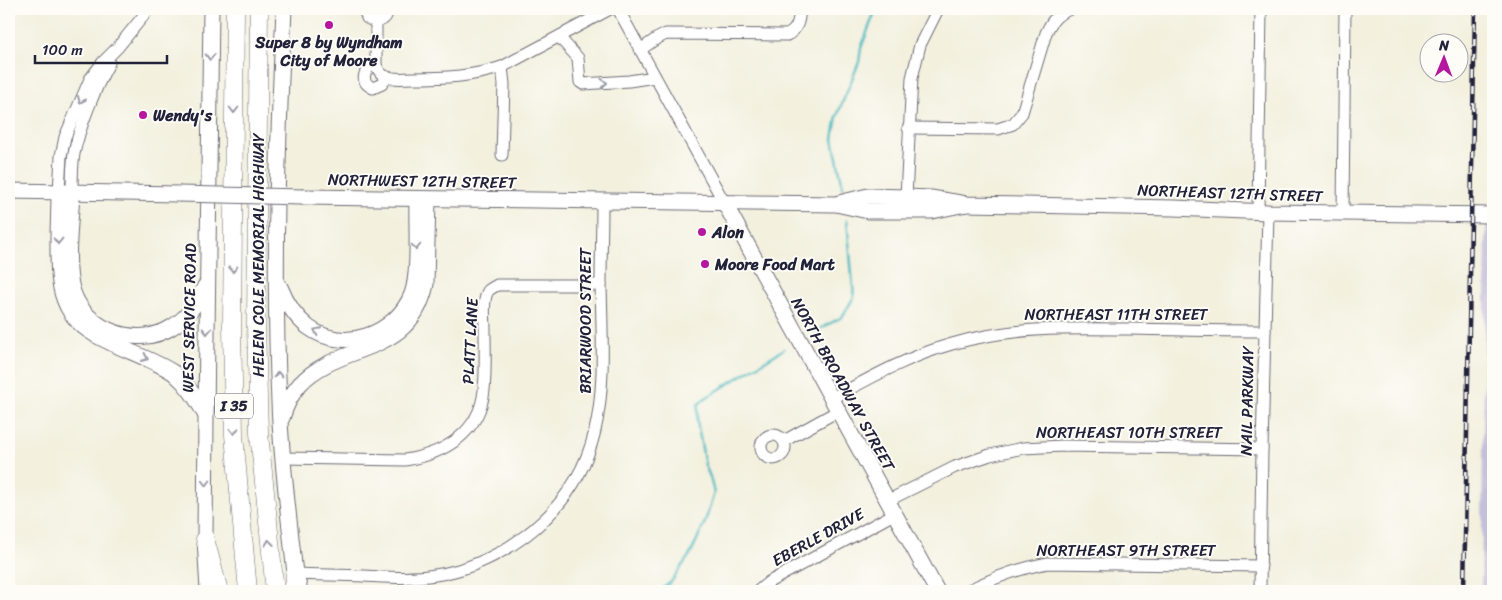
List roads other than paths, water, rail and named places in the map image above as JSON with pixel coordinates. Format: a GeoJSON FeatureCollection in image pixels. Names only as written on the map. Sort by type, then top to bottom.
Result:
{"type":"FeatureCollection","features":[{"type":"Feature","properties":{"kind":"highway","name":"HELEN COLE MEMORIAL HIGHWAY"},"geometry":{"type":"LineString","coordinates":[[235,9],[232,326],[234,425],[248,591]]}},
{"type":"Feature","properties":{"kind":"highway","name":"HELEN COLE MEMORIAL HIGHWAY"},"geometry":{"type":"LineString","coordinates":[[259,9],[256,335],[259,433],[275,591]]}},
{"type":"Feature","properties":{"kind":"highway"},"geometry":{"type":"LineString","coordinates":[[205,540],[219,591]]}},
{"type":"Feature","properties":{"kind":"main road","name":"WEST SERVICE ROAD"},"geometry":{"type":"LineString","coordinates":[[208,591],[205,540],[211,9]]}},
{"type":"Feature","properties":{"kind":"main road"},"geometry":{"type":"LineString","coordinates":[[284,9],[279,128],[277,281],[280,424],[295,583],[301,591]]}},
{"type":"Feature","properties":{"kind":"main road","name":"NORTHWEST 12TH STREET"},"geometry":{"type":"LineString","coordinates":[[9,191],[725,204],[836,204]]}},
{"type":"Feature","properties":{"kind":"main road"},"geometry":{"type":"LineString","coordinates":[[65,193],[72,286],[85,314],[104,328],[114,333],[134,336],[153,335],[170,329],[190,312],[207,282]]}},
{"type":"Feature","properties":{"kind":"main road"},"geometry":{"type":"LineString","coordinates":[[65,193],[58,276],[63,298],[68,308],[76,319],[94,334],[174,373],[195,394],[206,417]]}},
{"type":"Feature","properties":{"kind":"main road","name":"NORTHEAST 12TH STREET"},"geometry":{"type":"LineString","coordinates":[[836,204],[868,211],[931,198],[966,204],[1174,208],[1343,214],[1493,215]]}},
{"type":"Feature","properties":{"kind":"main road"},"geometry":{"type":"LineString","coordinates":[[277,281],[293,312],[314,330],[335,338],[345,339],[363,337],[380,330],[398,317],[409,301],[414,287],[422,199]]}},
{"type":"Feature","properties":{"kind":"main road"},"geometry":{"type":"LineString","coordinates":[[280,424],[288,401],[294,391],[307,377],[325,366],[391,337],[409,322],[424,293],[426,284],[422,199]]}},
{"type":"Feature","properties":{"kind":"main road","name":"NORTH BROADWAY STREET"},"geometry":{"type":"LineString","coordinates":[[725,204],[937,591]]}},
{"type":"Feature","properties":{"kind":"street"},"geometry":{"type":"LineString","coordinates":[[65,193],[61,156],[65,138],[90,80],[103,62],[149,9]]}},
{"type":"Feature","properties":{"kind":"street"},"geometry":{"type":"LineString","coordinates":[[364,9],[367,18],[376,22],[386,17],[388,9]]}},
{"type":"Feature","properties":{"kind":"street"},"geometry":{"type":"LineString","coordinates":[[376,22],[375,62],[378,70],[386,77],[456,77],[502,67],[610,9]]}},
{"type":"Feature","properties":{"kind":"street","name":"NORTH BROADWAY STREET"},"geometry":{"type":"LineString","coordinates":[[618,9],[725,204]]}},
{"type":"Feature","properties":{"kind":"street"},"geometry":{"type":"LineString","coordinates":[[640,50],[666,34],[787,35],[795,30],[800,9]]}},
{"type":"Feature","properties":{"kind":"street"},"geometry":{"type":"LineString","coordinates":[[908,204],[910,93],[917,54],[938,9]]}},
{"type":"Feature","properties":{"kind":"street"},"geometry":{"type":"LineString","coordinates":[[908,128],[998,129],[1013,124],[1022,113],[1046,33],[1052,21],[1064,11],[1070,9]]}},
{"type":"Feature","properties":{"kind":"street","name":"NAIL PARKWAY"},"geometry":{"type":"LineString","coordinates":[[1260,591],[1265,331],[1261,9]]}},
{"type":"Feature","properties":{"kind":"street"},"geometry":{"type":"LineString","coordinates":[[1343,214],[1345,9]]}},
{"type":"Feature","properties":{"kind":"street"},"geometry":{"type":"LineString","coordinates":[[559,37],[578,58],[579,79],[583,84],[655,77]]}},
{"type":"Feature","properties":{"kind":"street"},"geometry":{"type":"LineString","coordinates":[[375,62],[365,71],[365,82],[373,88],[382,84],[386,77]]}},
{"type":"Feature","properties":{"kind":"street"},"geometry":{"type":"LineString","coordinates":[[502,67],[504,84],[502,155]]}},
{"type":"Feature","properties":{"kind":"street","name":"BRIARWOOD STREET"},"geometry":{"type":"LineString","coordinates":[[295,583],[405,577],[449,572],[486,561],[534,529],[564,497],[588,457],[595,436],[602,393],[604,361],[601,284],[602,202]]}},
{"type":"Feature","properties":{"kind":"street","name":"PLATT LANE"},"geometry":{"type":"LineString","coordinates":[[282,458],[405,460],[421,458],[445,449],[466,432],[482,401],[485,368],[485,305],[488,291],[497,285],[601,284]]}},
{"type":"Feature","properties":{"kind":"street","name":"NORTHEAST 11TH STREET"},"geometry":{"type":"LineString","coordinates":[[784,441],[875,375],[931,350],[960,342],[1004,332],[1062,328],[1265,331]]}},
{"type":"Feature","properties":{"kind":"street","name":"NORTHEAST 10TH STREET"},"geometry":{"type":"LineString","coordinates":[[891,507],[955,467],[990,455],[1023,448],[1063,446],[1262,449]]}},
{"type":"Feature","properties":{"kind":"street","name":"EBERLE DRIVE"},"geometry":{"type":"LineString","coordinates":[[758,591],[769,582],[891,507]]}},
{"type":"Feature","properties":{"kind":"street","name":"NORTHEAST 9TH STREET"},"geometry":{"type":"LineString","coordinates":[[967,591],[1000,576],[1027,567],[1048,564],[1260,566]]}},
{"type":"Feature","properties":{"kind":"waterway"},"geometry":{"type":"LineString","coordinates":[[843,187],[833,139],[837,116],[859,62],[861,48],[876,9]]}},
{"type":"Feature","properties":{"kind":"waterway"},"geometry":{"type":"LineString","coordinates":[[814,332],[842,317],[854,297],[847,220]]}},
{"type":"Feature","properties":{"kind":"waterway"},"geometry":{"type":"LineString","coordinates":[[659,591],[671,582],[691,553],[705,522],[714,493],[705,465],[697,421],[698,405],[704,399],[784,349]]}},
{"type":"Feature","properties":{"kind":"railway"},"geometry":{"type":"LineString","coordinates":[[1464,591],[1475,9]]}},
{"type":"Feature","properties":{"kind":"place","name":"Super 8 by Wyndham City of Moore"},"geometry":{"type":"Point","coordinates":[329,25]}},
{"type":"Feature","properties":{"kind":"place","name":"Wendy's"},"geometry":{"type":"Point","coordinates":[143,115]}},
{"type":"Feature","properties":{"kind":"place","name":"Alon"},"geometry":{"type":"Point","coordinates":[702,232]}},
{"type":"Feature","properties":{"kind":"place","name":"Moore Food Mart"},"geometry":{"type":"Point","coordinates":[705,264]}}]}
